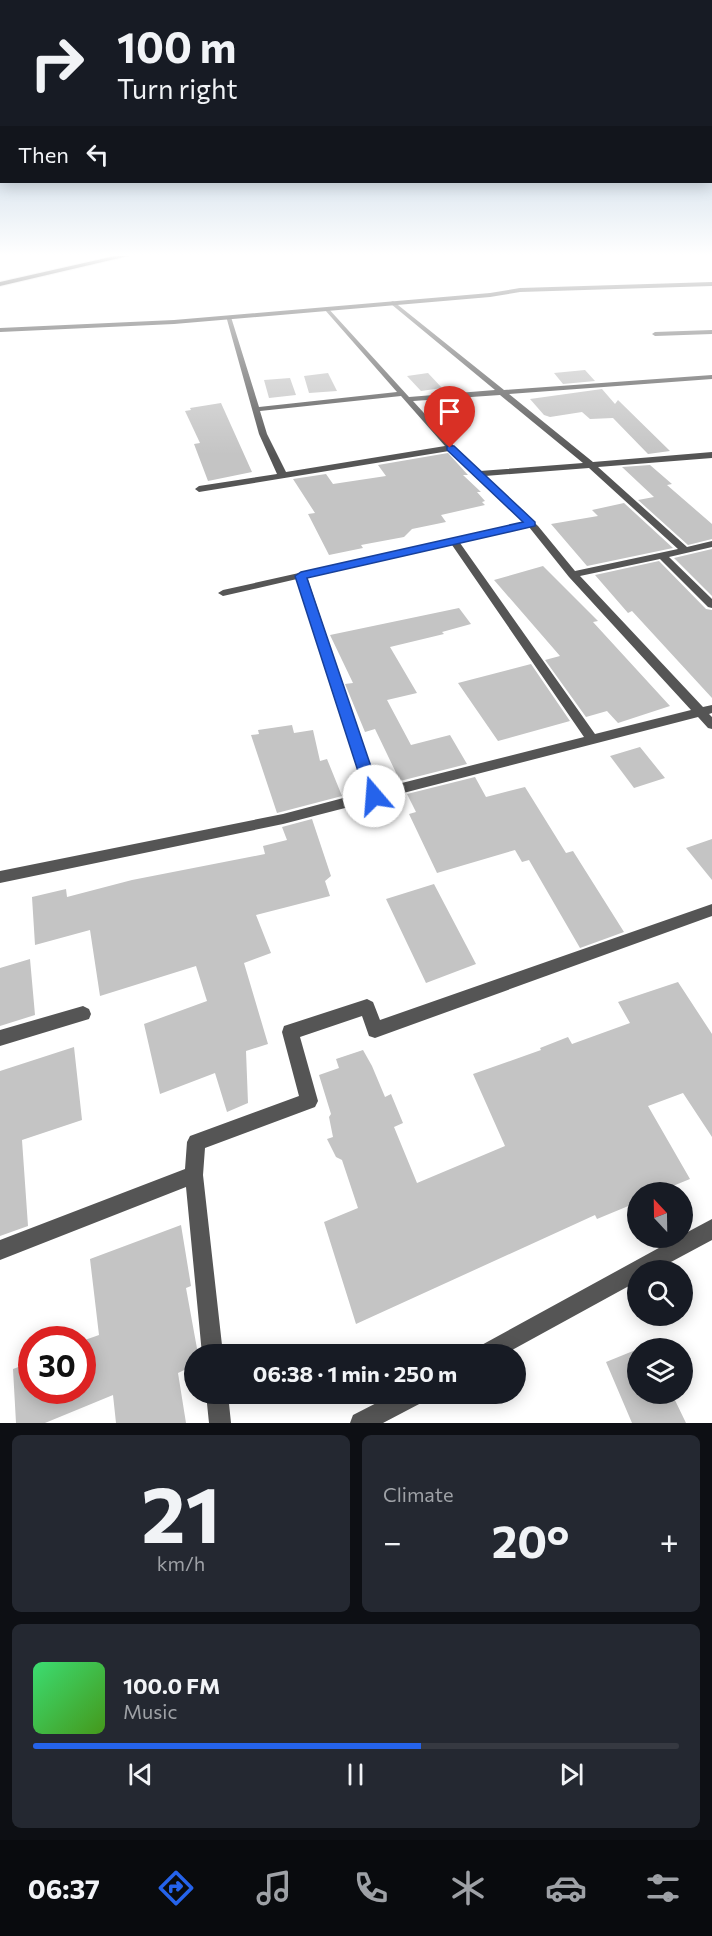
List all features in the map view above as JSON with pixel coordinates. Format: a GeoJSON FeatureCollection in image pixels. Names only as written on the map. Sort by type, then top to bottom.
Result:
{"type":"FeatureCollection","features":[{"type":"Feature","properties":{"kind":"main road"},"geometry":{"type":"LineString","coordinates":[[0,330],[133,322]]}},
{"type":"Feature","properties":{"kind":"street"},"geometry":{"type":"LineString","coordinates":[[230,322],[263,434],[282,474]]}},
{"type":"Feature","properties":{"kind":"street"},"geometry":{"type":"LineString","coordinates":[[339,322],[450,448],[531,524],[573,575],[706,711],[712,725]]}},
{"type":"Feature","properties":{"kind":"street"},"geometry":{"type":"LineString","coordinates":[[417,322],[591,465],[685,550]]}},
{"type":"Feature","properties":{"kind":"street"},"geometry":{"type":"LineString","coordinates":[[655,334],[712,332]]}},
{"type":"Feature","properties":{"kind":"street"},"geometry":{"type":"LineString","coordinates":[[257,408],[404,396],[502,392],[712,377]]}},
{"type":"Feature","properties":{"kind":"street"},"geometry":{"type":"LineString","coordinates":[[199,489],[450,448]]}},
{"type":"Feature","properties":{"kind":"street"},"geometry":{"type":"LineString","coordinates":[[478,474],[712,455]]}},
{"type":"Feature","properties":{"kind":"street"},"geometry":{"type":"LineString","coordinates":[[223,593],[531,524]]}},
{"type":"Feature","properties":{"kind":"street"},"geometry":{"type":"LineString","coordinates":[[454,542],[593,741]]}},
{"type":"Feature","properties":{"kind":"street"},"geometry":{"type":"LineString","coordinates":[[573,575],[712,544]]}},
{"type":"Feature","properties":{"kind":"street"},"geometry":{"type":"LineString","coordinates":[[662,555],[712,605]]}},
{"type":"Feature","properties":{"kind":"street"},"geometry":{"type":"LineString","coordinates":[[301,576],[374,796]]}},
{"type":"Feature","properties":{"kind":"street"},"geometry":{"type":"LineString","coordinates":[[0,877],[283,819],[706,711]]}},
{"type":"Feature","properties":{"kind":"street"},"geometry":{"type":"LineString","coordinates":[[212,1344],[194,1175],[196,1142],[309,1101],[290,1032],[367,1007],[375,1030],[712,910]]}},
{"type":"Feature","properties":{"kind":"street"},"geometry":{"type":"LineString","coordinates":[[0,1038],[83,1014]]}},
{"type":"Feature","properties":{"kind":"street"},"geometry":{"type":"LineString","coordinates":[[0,1250],[194,1175]]}},
{"type":"Feature","properties":{"kind":"street"},"geometry":{"type":"LineString","coordinates":[[503,1344],[712,1229]]}},
{"type":"Feature","properties":{"kind":"street"},"geometry":{"type":"LineString","coordinates":[[218,1404],[220,1423]]}},
{"type":"Feature","properties":{"kind":"street"},"geometry":{"type":"LineString","coordinates":[[361,1423],[396,1404]]}},
{"type":"Feature","properties":{"kind":"building"},"geometry":{"type":"Polygon","coordinates":[[[585,370],[595,381],[563,384],[554,373],[585,370]]]}},
{"type":"Feature","properties":{"kind":"building"},"geometry":{"type":"Polygon","coordinates":[[[328,373],[337,391],[309,393],[304,376],[328,373]]]}},
{"type":"Feature","properties":{"kind":"building"},"geometry":{"type":"Polygon","coordinates":[[[428,373],[442,388],[421,391],[407,376],[428,373]]]}},
{"type":"Feature","properties":{"kind":"building"},"geometry":{"type":"Polygon","coordinates":[[[290,378],[296,395],[269,398],[264,380],[290,378]]]}},
{"type":"Feature","properties":{"kind":"building"},"geometry":{"type":"Polygon","coordinates":[[[602,389],[615,404],[618,400],[670,451],[648,454],[613,418],[590,419],[582,412],[550,417],[544,415],[530,399],[602,389]]]}},
{"type":"Feature","properties":{"kind":"building"},"geometry":{"type":"Polygon","coordinates":[[[221,403],[252,472],[208,481],[194,444],[200,443],[185,411],[191,410],[190,408],[221,403]]]}},
{"type":"Feature","properties":{"kind":"building"},"geometry":{"type":"Polygon","coordinates":[[[448,453],[468,475],[463,475],[481,492],[477,492],[485,501],[482,502],[485,505],[441,515],[446,522],[412,529],[404,537],[361,545],[363,548],[329,555],[308,514],[315,513],[293,479],[326,474],[333,484],[386,476],[378,465],[448,453]]]}},
{"type":"Feature","properties":{"kind":"building"},"geometry":{"type":"Polygon","coordinates":[[[650,465],[672,484],[667,485],[712,524],[712,539],[688,545],[638,500],[654,497],[622,467],[650,465]]]}},
{"type":"Feature","properties":{"kind":"building"},"geometry":{"type":"Polygon","coordinates":[[[624,503],[673,548],[587,566],[551,524],[598,516],[592,510],[624,503]]]}},
{"type":"Feature","properties":{"kind":"building"},"geometry":{"type":"Polygon","coordinates":[[[712,549],[712,596],[674,558],[712,549]]]}},
{"type":"Feature","properties":{"kind":"building"},"geometry":{"type":"Polygon","coordinates":[[[659,561],[706,609],[712,610],[712,698],[632,611],[628,613],[595,575],[659,561]]]}},
{"type":"Feature","properties":{"kind":"building"},"geometry":{"type":"Polygon","coordinates":[[[543,566],[598,621],[593,622],[670,706],[618,723],[607,711],[586,717],[545,660],[560,656],[494,580],[543,566]]]}},
{"type":"Feature","properties":{"kind":"building"},"geometry":{"type":"Polygon","coordinates":[[[459,608],[471,624],[442,632],[444,634],[390,647],[417,693],[387,700],[411,745],[450,735],[467,764],[400,781],[375,729],[365,732],[345,684],[353,683],[330,635],[459,608]]]}},
{"type":"Feature","properties":{"kind":"building"},"geometry":{"type":"Polygon","coordinates":[[[531,664],[570,721],[498,741],[458,683],[531,664]]]}},
{"type":"Feature","properties":{"kind":"building"},"geometry":{"type":"Polygon","coordinates":[[[292,725],[294,733],[313,730],[320,761],[327,759],[342,796],[277,813],[251,735],[259,734],[258,730],[292,725]]]}},
{"type":"Feature","properties":{"kind":"building"},"geometry":{"type":"Polygon","coordinates":[[[640,747],[665,778],[634,788],[610,756],[640,747]]]}},
{"type":"Feature","properties":{"kind":"building"},"geometry":{"type":"Polygon","coordinates":[[[475,777],[486,797],[525,787],[566,853],[573,851],[624,932],[580,948],[529,860],[522,862],[515,850],[437,873],[409,814],[416,812],[407,794],[475,777]]]}},
{"type":"Feature","properties":{"kind":"building"},"geometry":{"type":"Polygon","coordinates":[[[312,819],[331,876],[325,881],[330,896],[256,915],[271,953],[244,963],[268,1044],[246,1051],[248,1103],[227,1112],[215,1073],[160,1094],[144,1024],[207,1001],[196,966],[100,996],[90,930],[35,945],[32,897],[66,889],[67,897],[132,880],[265,854],[263,846],[287,840],[282,827],[312,819]]]}},
{"type":"Feature","properties":{"kind":"building"},"geometry":{"type":"Polygon","coordinates":[[[712,839],[712,880],[686,848],[712,839]]]}},
{"type":"Feature","properties":{"kind":"building"},"geometry":{"type":"Polygon","coordinates":[[[434,884],[476,964],[426,983],[386,899],[434,884]]]}},
{"type":"Feature","properties":{"kind":"building"},"geometry":{"type":"Polygon","coordinates":[[[30,959],[35,1015],[0,1026],[0,968],[30,959]]]}},
{"type":"Feature","properties":{"kind":"building"},"geometry":{"type":"Polygon","coordinates":[[[678,982],[712,1034],[712,1137],[683,1093],[648,1106],[690,1179],[683,1182],[627,1182],[627,1207],[597,1219],[595,1215],[356,1324],[324,1222],[358,1208],[342,1160],[336,1157],[327,1139],[333,1137],[329,1117],[331,1114],[319,1075],[339,1068],[336,1059],[363,1050],[385,1097],[391,1094],[403,1123],[394,1127],[417,1183],[505,1146],[473,1074],[541,1050],[540,1048],[568,1037],[572,1044],[630,1023],[618,1002],[678,982]]]}},
{"type":"Feature","properties":{"kind":"building"},"geometry":{"type":"Polygon","coordinates":[[[74,1047],[82,1120],[22,1140],[28,1226],[0,1236],[0,1071],[74,1047]]]}},
{"type":"Feature","properties":{"kind":"building"},"geometry":{"type":"Polygon","coordinates":[[[181,1225],[191,1286],[186,1288],[196,1344],[184,1344],[184,1370],[178,1373],[186,1423],[116,1423],[113,1395],[96,1402],[96,1336],[99,1335],[90,1259],[181,1225]]]}},
{"type":"Feature","properties":{"kind":"building"},"geometry":{"type":"Polygon","coordinates":[[[627,1353],[627,1404],[677,1404],[686,1423],[632,1423],[606,1362],[627,1353]]]}},
{"type":"Feature","properties":{"kind":"building"},"geometry":{"type":"Polygon","coordinates":[[[18,1367],[18,1404],[91,1404],[45,1423],[16,1423],[13,1369],[18,1367]]]}},
{"type":"Feature","properties":{"kind":"route"},"geometry":{"type":"LineString","coordinates":[[374,796],[301,576],[531,524],[450,448]]}}]}
